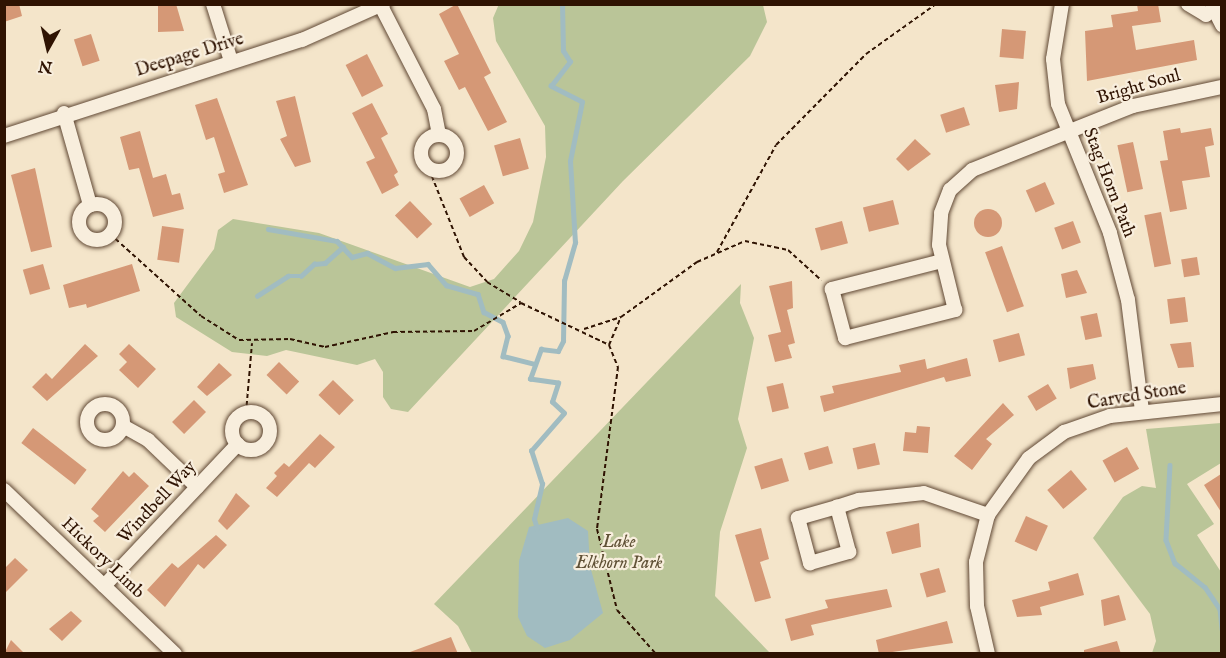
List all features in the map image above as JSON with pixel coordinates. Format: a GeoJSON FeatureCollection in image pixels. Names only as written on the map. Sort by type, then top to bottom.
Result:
{"type":"FeatureCollection","features":[{"type":"Feature","properties":{"kind":"street"},"geometry":{"type":"LineString","coordinates":[[213,4],[231,61]]}},
{"type":"Feature","properties":{"kind":"street","name":"Stag Horn Path"},"geometry":{"type":"LineString","coordinates":[[1062,4],[1053,69],[1068,131],[1100,203],[1119,267],[1143,411]]}},
{"type":"Feature","properties":{"kind":"street"},"geometry":{"type":"LineString","coordinates":[[1188,4],[1199,14],[1217,8],[1221,25]]}},
{"type":"Feature","properties":{"kind":"street"},"geometry":{"type":"LineString","coordinates":[[382,5],[434,109],[439,135]]}},
{"type":"Feature","properties":{"kind":"street","name":"Deepage Drive"},"geometry":{"type":"LineString","coordinates":[[4,136],[64,113],[302,40],[382,5]]}},
{"type":"Feature","properties":{"kind":"street","name":"Bright Soul"},"geometry":{"type":"LineString","coordinates":[[832,290],[845,338],[955,310],[942,261],[940,213],[959,179],[1068,131],[1144,102],[1221,87]]}},
{"type":"Feature","properties":{"kind":"street"},"geometry":{"type":"LineString","coordinates":[[64,113],[90,205]]}},
{"type":"Feature","properties":{"kind":"street"},"geometry":{"type":"LineString","coordinates":[[439,135],[453,141],[457,160],[442,172],[429,169],[422,146],[439,135]]}},
{"type":"Feature","properties":{"kind":"street"},"geometry":{"type":"LineString","coordinates":[[90,205],[110,209],[115,222],[110,234],[93,240],[81,232],[79,218],[90,205]]}},
{"type":"Feature","properties":{"kind":"street"},"geometry":{"type":"LineString","coordinates":[[832,290],[942,261]]}},
{"type":"Feature","properties":{"kind":"street","name":"Carved Stone"},"geometry":{"type":"LineString","coordinates":[[988,654],[975,584],[988,515],[1016,473],[1047,442],[1083,424],[1143,411],[1221,404]]}},
{"type":"Feature","properties":{"kind":"street"},"geometry":{"type":"LineString","coordinates":[[246,413],[266,418],[269,437],[257,449],[238,444],[234,423],[246,413]]}},
{"type":"Feature","properties":{"kind":"street"},"geometry":{"type":"LineString","coordinates":[[123,426],[148,440],[197,487]]}},
{"type":"Feature","properties":{"kind":"street","name":"Windbell Way"},"geometry":{"type":"LineString","coordinates":[[104,586],[238,444]]}},
{"type":"Feature","properties":{"kind":"street","name":"Hickory Limb"},"geometry":{"type":"LineString","coordinates":[[4,490],[175,654]]}},
{"type":"Feature","properties":{"kind":"street"},"geometry":{"type":"LineString","coordinates":[[837,507],[849,552],[810,563],[798,518],[883,494],[924,493],[988,515]]}},
{"type":"Feature","properties":{"kind":"path"},"geometry":{"type":"LineString","coordinates":[[717,252],[776,145],[850,68],[936,4]]}},
{"type":"Feature","properties":{"kind":"path"},"geometry":{"type":"LineString","coordinates":[[429,169],[465,257],[487,282],[522,303],[544,310],[584,329],[609,345]]}},
{"type":"Feature","properties":{"kind":"path"},"geometry":{"type":"LineString","coordinates":[[110,234],[201,316],[252,343],[290,339],[325,347],[393,332],[474,331],[492,324],[502,311],[522,303]]}},
{"type":"Feature","properties":{"kind":"path"},"geometry":{"type":"LineString","coordinates":[[584,329],[621,318],[717,252],[745,241],[775,244],[832,290]]}},
{"type":"Feature","properties":{"kind":"path"},"geometry":{"type":"LineString","coordinates":[[621,318],[609,345],[617,381],[597,529],[617,610],[656,654]]}},
{"type":"Feature","properties":{"kind":"path"},"geometry":{"type":"LineString","coordinates":[[246,413],[252,343]]}},
{"type":"Feature","properties":{"kind":"green space"},"geometry":{"type":"Polygon","coordinates":[[[499,4],[763,5],[767,22],[750,56],[623,181],[408,412],[391,409],[383,397],[383,372],[375,359],[357,365],[286,350],[267,356],[232,352],[176,317],[174,303],[214,249],[218,230],[233,219],[319,233],[470,287],[494,279],[519,251],[533,222],[546,157],[545,126],[496,41],[493,18],[499,4]]]}},
{"type":"Feature","properties":{"kind":"green space","name":"Lake Elkhorn Park"},"geometry":{"type":"Polygon","coordinates":[[[741,284],[740,303],[754,338],[738,419],[747,448],[720,532],[715,596],[770,653],[472,653],[458,626],[434,604],[741,284]]]}},
{"type":"Feature","properties":{"kind":"green space"},"geometry":{"type":"Polygon","coordinates":[[[1221,423],[1221,463],[1187,484],[1214,524],[1197,535],[1221,572],[1221,653],[1152,653],[1156,641],[1150,614],[1093,538],[1123,497],[1142,486],[1156,488],[1146,429],[1221,423]]]}},
{"type":"Feature","properties":{"kind":"water"},"geometry":{"type":"Polygon","coordinates":[[[568,518],[588,531],[590,566],[603,613],[570,640],[545,648],[527,636],[518,617],[519,561],[529,527],[568,518]]]}},
{"type":"Feature","properties":{"kind":"building"},"geometry":{"type":"Polygon","coordinates":[[[4,4],[19,4],[22,16],[4,22],[4,4]]]}},
{"type":"Feature","properties":{"kind":"building"},"geometry":{"type":"Polygon","coordinates":[[[158,4],[176,4],[184,31],[158,32],[158,4]]]}},
{"type":"Feature","properties":{"kind":"building"},"geometry":{"type":"Polygon","coordinates":[[[457,4],[491,73],[484,77],[507,122],[488,131],[465,87],[459,90],[444,61],[459,54],[439,14],[457,4]]]}},
{"type":"Feature","properties":{"kind":"building"},"geometry":{"type":"Polygon","coordinates":[[[1137,4],[1158,4],[1161,22],[1132,26],[1136,50],[1194,40],[1197,60],[1087,81],[1085,31],[1113,27],[1111,15],[1138,11],[1137,4]]]}},
{"type":"Feature","properties":{"kind":"building"},"geometry":{"type":"Polygon","coordinates":[[[1002,29],[1026,31],[1023,59],[1000,57],[1002,29]]]}},
{"type":"Feature","properties":{"kind":"building"},"geometry":{"type":"Polygon","coordinates":[[[91,34],[100,61],[83,66],[74,40],[91,34]]]}},
{"type":"Feature","properties":{"kind":"building"},"geometry":{"type":"Polygon","coordinates":[[[367,54],[383,86],[362,97],[346,65],[367,54]]]}},
{"type":"Feature","properties":{"kind":"building"},"geometry":{"type":"Polygon","coordinates":[[[1019,82],[1017,109],[999,112],[995,85],[1019,82]]]}},
{"type":"Feature","properties":{"kind":"building"},"geometry":{"type":"Polygon","coordinates":[[[295,96],[311,162],[295,167],[280,139],[287,136],[276,101],[295,96]]]}},
{"type":"Feature","properties":{"kind":"building"},"geometry":{"type":"Polygon","coordinates":[[[217,98],[248,185],[224,193],[218,174],[225,172],[214,137],[206,140],[195,105],[217,98]]]}},
{"type":"Feature","properties":{"kind":"building"},"geometry":{"type":"Polygon","coordinates":[[[372,103],[388,134],[381,138],[398,172],[394,175],[399,185],[382,194],[366,162],[375,158],[352,113],[372,103]]]}},
{"type":"Feature","properties":{"kind":"building"},"geometry":{"type":"Polygon","coordinates":[[[964,107],[970,125],[946,133],[940,115],[964,107]]]}},
{"type":"Feature","properties":{"kind":"building"},"geometry":{"type":"Polygon","coordinates":[[[1180,128],[1181,133],[1211,128],[1214,145],[1205,147],[1210,177],[1182,181],[1187,209],[1170,212],[1160,161],[1168,160],[1163,131],[1180,128]]]}},
{"type":"Feature","properties":{"kind":"building"},"geometry":{"type":"Polygon","coordinates":[[[140,131],[153,178],[166,174],[172,195],[180,193],[184,209],[153,217],[139,168],[129,170],[120,137],[140,131]]]}},
{"type":"Feature","properties":{"kind":"building"},"geometry":{"type":"Polygon","coordinates":[[[520,138],[529,169],[503,176],[494,145],[520,138]]]}},
{"type":"Feature","properties":{"kind":"building"},"geometry":{"type":"Polygon","coordinates":[[[915,139],[931,154],[908,171],[896,159],[915,139]]]}},
{"type":"Feature","properties":{"kind":"building"},"geometry":{"type":"Polygon","coordinates":[[[1133,142],[1143,189],[1127,192],[1117,145],[1133,142]]]}},
{"type":"Feature","properties":{"kind":"building"},"geometry":{"type":"Polygon","coordinates":[[[35,168],[52,247],[31,252],[11,175],[35,168]]]}},
{"type":"Feature","properties":{"kind":"building"},"geometry":{"type":"Polygon","coordinates":[[[1045,182],[1055,204],[1036,212],[1026,191],[1045,182]]]}},
{"type":"Feature","properties":{"kind":"building"},"geometry":{"type":"Polygon","coordinates":[[[484,185],[494,203],[470,217],[460,199],[484,185]]]}},
{"type":"Feature","properties":{"kind":"building"},"geometry":{"type":"Polygon","coordinates":[[[893,200],[899,224],[869,232],[863,207],[893,200]]]}},
{"type":"Feature","properties":{"kind":"building"},"geometry":{"type":"Polygon","coordinates":[[[410,201],[432,224],[417,239],[395,216],[410,201]]]}},
{"type":"Feature","properties":{"kind":"building"},"geometry":{"type":"Polygon","coordinates":[[[988,209],[998,213],[1002,223],[998,233],[988,237],[978,233],[974,223],[978,213],[988,209]]]}},
{"type":"Feature","properties":{"kind":"building"},"geometry":{"type":"Polygon","coordinates":[[[1161,212],[1171,264],[1154,267],[1144,215],[1161,212]]]}},
{"type":"Feature","properties":{"kind":"building"},"geometry":{"type":"Polygon","coordinates":[[[842,221],[848,243],[821,250],[815,228],[842,221]]]}},
{"type":"Feature","properties":{"kind":"building"},"geometry":{"type":"Polygon","coordinates":[[[1073,221],[1081,243],[1062,249],[1054,228],[1073,221]]]}},
{"type":"Feature","properties":{"kind":"building"},"geometry":{"type":"Polygon","coordinates":[[[162,226],[184,229],[179,263],[157,260],[162,226]]]}},
{"type":"Feature","properties":{"kind":"building"},"geometry":{"type":"Polygon","coordinates":[[[1002,246],[1024,306],[1007,312],[985,252],[1002,246]]]}},
{"type":"Feature","properties":{"kind":"building"},"geometry":{"type":"Polygon","coordinates":[[[1197,257],[1200,275],[1184,277],[1181,260],[1197,257]]]}},
{"type":"Feature","properties":{"kind":"building"},"geometry":{"type":"Polygon","coordinates":[[[43,264],[50,289],[30,295],[23,270],[43,264]]]}},
{"type":"Feature","properties":{"kind":"building"},"geometry":{"type":"Polygon","coordinates":[[[132,264],[140,291],[87,308],[86,304],[69,308],[63,285],[132,264]]]}},
{"type":"Feature","properties":{"kind":"building"},"geometry":{"type":"Polygon","coordinates":[[[1077,270],[1087,293],[1066,298],[1061,274],[1077,270]]]}},
{"type":"Feature","properties":{"kind":"building"},"geometry":{"type":"Polygon","coordinates":[[[792,281],[793,308],[787,310],[795,343],[788,345],[792,358],[775,362],[768,335],[781,332],[769,286],[792,281]]]}},
{"type":"Feature","properties":{"kind":"building"},"geometry":{"type":"Polygon","coordinates":[[[1185,297],[1188,322],[1170,324],[1167,299],[1185,297]]]}},
{"type":"Feature","properties":{"kind":"building"},"geometry":{"type":"Polygon","coordinates":[[[1097,313],[1102,336],[1085,340],[1080,317],[1097,313]]]}},
{"type":"Feature","properties":{"kind":"building"},"geometry":{"type":"Polygon","coordinates":[[[1019,333],[1025,355],[999,362],[993,340],[1019,333]]]}},
{"type":"Feature","properties":{"kind":"building"},"geometry":{"type":"Polygon","coordinates":[[[1191,342],[1194,367],[1178,368],[1170,344],[1191,342]]]}},
{"type":"Feature","properties":{"kind":"building"},"geometry":{"type":"Polygon","coordinates":[[[85,344],[98,356],[47,401],[32,387],[46,373],[52,379],[85,344]]]}},
{"type":"Feature","properties":{"kind":"building"},"geometry":{"type":"Polygon","coordinates":[[[129,344],[156,369],[138,388],[119,370],[127,362],[119,354],[129,344]]]}},
{"type":"Feature","properties":{"kind":"building"},"geometry":{"type":"Polygon","coordinates":[[[967,358],[971,376],[946,382],[944,377],[824,412],[820,396],[834,393],[832,386],[901,372],[899,365],[925,359],[927,369],[967,358]]]}},
{"type":"Feature","properties":{"kind":"building"},"geometry":{"type":"Polygon","coordinates":[[[279,362],[299,381],[287,394],[266,375],[279,362]]]}},
{"type":"Feature","properties":{"kind":"building"},"geometry":{"type":"Polygon","coordinates":[[[219,363],[232,375],[207,396],[197,387],[219,363]]]}},
{"type":"Feature","properties":{"kind":"building"},"geometry":{"type":"Polygon","coordinates":[[[1093,364],[1096,379],[1070,389],[1067,368],[1093,364]]]}},
{"type":"Feature","properties":{"kind":"building"},"geometry":{"type":"Polygon","coordinates":[[[333,380],[354,400],[339,415],[318,395],[333,380]]]}},
{"type":"Feature","properties":{"kind":"building"},"geometry":{"type":"Polygon","coordinates":[[[783,383],[789,408],[772,412],[766,387],[783,383]]]}},
{"type":"Feature","properties":{"kind":"building"},"geometry":{"type":"Polygon","coordinates":[[[1048,384],[1057,399],[1036,411],[1027,396],[1048,384]]]}},
{"type":"Feature","properties":{"kind":"building"},"geometry":{"type":"Polygon","coordinates":[[[194,400],[206,412],[184,434],[172,422],[194,400]]]}},
{"type":"Feature","properties":{"kind":"building"},"geometry":{"type":"Polygon","coordinates":[[[1003,403],[1014,415],[986,439],[992,444],[972,470],[954,456],[1003,403]]]}},
{"type":"Feature","properties":{"kind":"building"},"geometry":{"type":"Polygon","coordinates":[[[917,426],[930,427],[928,453],[903,451],[905,432],[916,433],[917,426]]]}},
{"type":"Feature","properties":{"kind":"building"},"geometry":{"type":"Polygon","coordinates":[[[33,428],[87,470],[75,485],[21,443],[33,428]]]}},
{"type":"Feature","properties":{"kind":"building"},"geometry":{"type":"Polygon","coordinates":[[[320,434],[335,447],[315,468],[309,463],[277,497],[266,488],[277,476],[274,473],[284,463],[289,467],[320,434]]]}},
{"type":"Feature","properties":{"kind":"building"},"geometry":{"type":"Polygon","coordinates":[[[875,443],[880,464],[858,470],[853,448],[875,443]]]}},
{"type":"Feature","properties":{"kind":"building"},"geometry":{"type":"Polygon","coordinates":[[[828,446],[833,463],[809,470],[804,453],[828,446]]]}},
{"type":"Feature","properties":{"kind":"building"},"geometry":{"type":"Polygon","coordinates":[[[1127,447],[1139,469],[1115,482],[1103,461],[1127,447]]]}},
{"type":"Feature","properties":{"kind":"building"},"geometry":{"type":"Polygon","coordinates":[[[782,458],[789,481],[761,489],[754,466],[782,458]]]}},
{"type":"Feature","properties":{"kind":"building"},"geometry":{"type":"Polygon","coordinates":[[[1071,470],[1087,489],[1063,509],[1047,490],[1071,470]]]}},
{"type":"Feature","properties":{"kind":"building"},"geometry":{"type":"Polygon","coordinates":[[[123,471],[129,477],[134,472],[149,486],[105,532],[93,521],[99,516],[91,509],[123,471]]]}},
{"type":"Feature","properties":{"kind":"building"},"geometry":{"type":"Polygon","coordinates":[[[1221,474],[1221,512],[1204,485],[1221,474]]]}},
{"type":"Feature","properties":{"kind":"building"},"geometry":{"type":"Polygon","coordinates":[[[236,493],[250,506],[227,530],[218,521],[236,493]]]}},
{"type":"Feature","properties":{"kind":"building"},"geometry":{"type":"Polygon","coordinates":[[[1026,516],[1048,526],[1037,551],[1015,542],[1026,516]]]}},
{"type":"Feature","properties":{"kind":"building"},"geometry":{"type":"Polygon","coordinates":[[[919,523],[921,547],[892,554],[886,532],[919,523]]]}},
{"type":"Feature","properties":{"kind":"building"},"geometry":{"type":"Polygon","coordinates":[[[761,528],[769,559],[760,562],[771,598],[755,602],[735,535],[761,528]]]}},
{"type":"Feature","properties":{"kind":"building"},"geometry":{"type":"Polygon","coordinates":[[[216,535],[227,545],[204,569],[198,564],[165,607],[147,590],[172,563],[178,568],[216,535]]]}},
{"type":"Feature","properties":{"kind":"building"},"geometry":{"type":"Polygon","coordinates":[[[15,558],[28,570],[4,594],[4,569],[15,558]]]}},
{"type":"Feature","properties":{"kind":"building"},"geometry":{"type":"Polygon","coordinates":[[[939,568],[946,592],[927,598],[920,574],[939,568]]]}},
{"type":"Feature","properties":{"kind":"building"},"geometry":{"type":"Polygon","coordinates":[[[1078,573],[1084,595],[1040,607],[1042,615],[1017,617],[1012,600],[1050,590],[1048,582],[1078,573]]]}},
{"type":"Feature","properties":{"kind":"building"},"geometry":{"type":"Polygon","coordinates":[[[887,589],[892,607],[811,625],[814,635],[791,641],[785,619],[828,608],[825,600],[887,589]]]}},
{"type":"Feature","properties":{"kind":"building"},"geometry":{"type":"Polygon","coordinates":[[[1119,595],[1126,620],[1104,626],[1101,600],[1119,595]]]}},
{"type":"Feature","properties":{"kind":"building"},"geometry":{"type":"Polygon","coordinates":[[[71,611],[82,621],[62,641],[49,629],[71,611]]]}},
{"type":"Feature","properties":{"kind":"building"},"geometry":{"type":"Polygon","coordinates":[[[947,621],[953,643],[879,654],[876,640],[947,621]]]}},
{"type":"Feature","properties":{"kind":"building"},"geometry":{"type":"Polygon","coordinates":[[[451,637],[458,654],[410,654],[410,652],[451,637]]]}},
{"type":"Feature","properties":{"kind":"building"},"geometry":{"type":"Polygon","coordinates":[[[11,640],[25,654],[4,654],[11,640]]]}},
{"type":"Feature","properties":{"kind":"building"},"geometry":{"type":"Polygon","coordinates":[[[1117,641],[1121,654],[1084,654],[1084,650],[1117,641]]]}},
{"type":"Feature","properties":{"kind":"waterway"},"geometry":{"type":"LineString","coordinates":[[537,529],[534,519],[542,484],[531,451],[564,413],[552,402],[558,383],[530,379],[541,349],[558,351],[563,341],[564,281],[575,243],[570,161],[582,102],[551,86],[570,62],[563,51],[562,4]]}},
{"type":"Feature","properties":{"kind":"waterway"},"geometry":{"type":"LineString","coordinates":[[268,229],[337,241],[352,257],[367,253],[395,268],[428,264],[446,285],[478,294],[484,312],[503,322],[508,336],[503,356],[534,364]]}},
{"type":"Feature","properties":{"kind":"waterway"},"geometry":{"type":"LineString","coordinates":[[257,296],[288,276],[301,276],[314,264],[325,263],[343,247]]}},
{"type":"Feature","properties":{"kind":"waterway"},"geometry":{"type":"LineString","coordinates":[[1170,465],[1166,540],[1175,563],[1205,587],[1220,609],[1222,629]]}}]}
